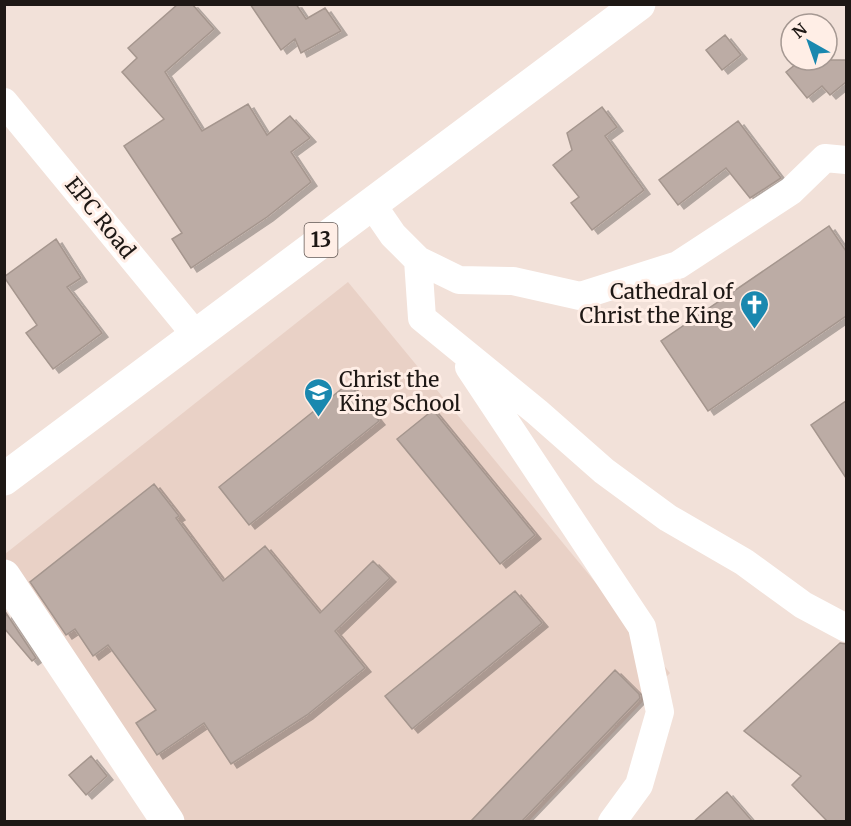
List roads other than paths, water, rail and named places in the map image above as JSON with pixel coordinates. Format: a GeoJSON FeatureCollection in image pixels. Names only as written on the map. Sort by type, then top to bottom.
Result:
{"type":"FeatureCollection","features":[{"type":"Feature","properties":{"kind":"main road","name":"13"},"geometry":{"type":"LineString","coordinates":[[4,478],[639,4]]}},
{"type":"Feature","properties":{"kind":"main road"},"geometry":{"type":"LineString","coordinates":[[4,576],[168,822]]}},
{"type":"Feature","properties":{"kind":"street","name":"EPC Road"},"geometry":{"type":"LineString","coordinates":[[4,102],[195,334]]}},
{"type":"Feature","properties":{"kind":"street"},"geometry":{"type":"LineString","coordinates":[[370,203],[393,235],[418,260],[459,280],[513,281],[580,296],[678,265],[791,191],[825,158],[846,160]]}},
{"type":"Feature","properties":{"kind":"street"},"geometry":{"type":"LineString","coordinates":[[418,260],[422,318],[537,412],[604,471],[668,518],[744,562],[803,605],[846,628]]}},
{"type":"Feature","properties":{"kind":"street"},"geometry":{"type":"LineString","coordinates":[[454,345],[642,627],[660,712],[639,784],[612,822]]}},
{"type":"Feature","properties":{"kind":"place","name":"Cathedral of Christ the King"},"geometry":{"type":"Point","coordinates":[754,330]}},
{"type":"Feature","properties":{"kind":"place","name":"Christ the King School"},"geometry":{"type":"Point","coordinates":[318,418]}}]}
